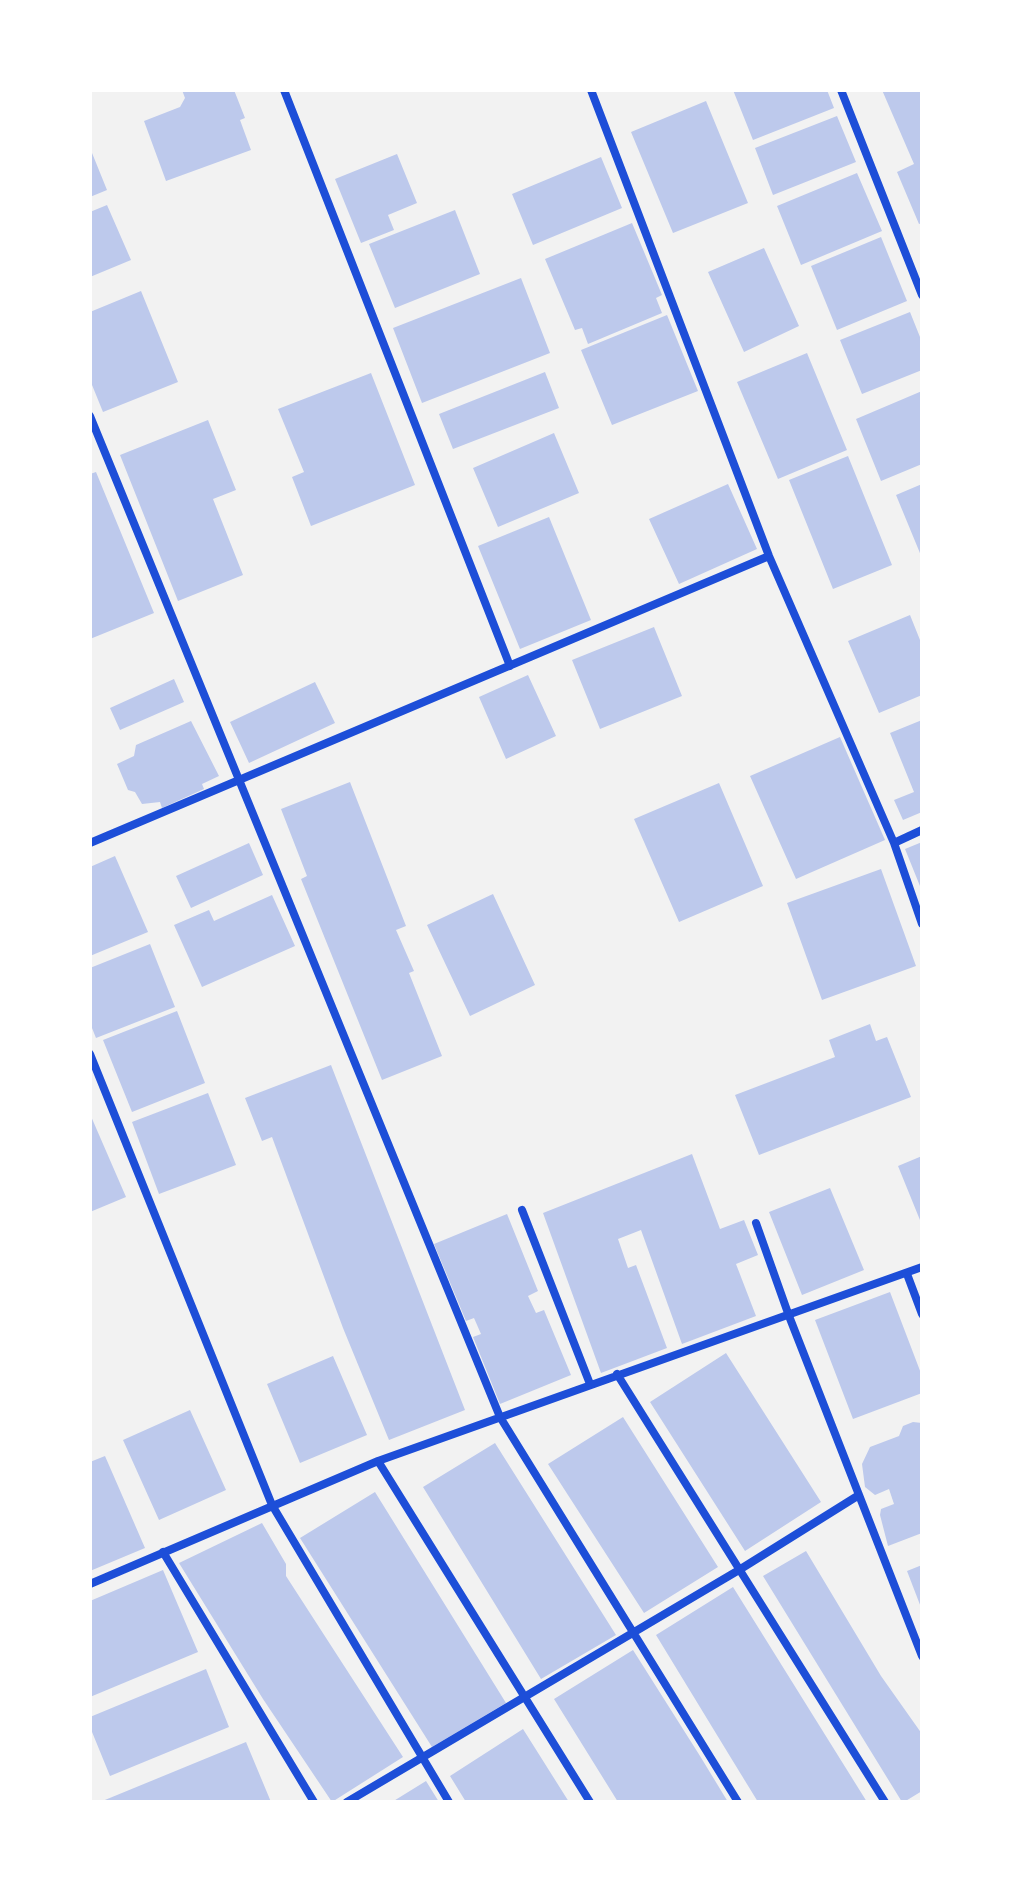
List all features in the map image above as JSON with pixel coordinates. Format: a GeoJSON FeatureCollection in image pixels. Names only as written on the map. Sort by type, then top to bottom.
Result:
{"type":"FeatureCollection","features":[{"type":"Feature","properties":{"kind":"street"},"geometry":{"type":"LineString","coordinates":[[284,90],[510,666]]}},
{"type":"Feature","properties":{"kind":"street"},"geometry":{"type":"LineString","coordinates":[[591,90],[769,556],[894,843],[922,924]]}},
{"type":"Feature","properties":{"kind":"street"},"geometry":{"type":"LineString","coordinates":[[841,90],[922,295]]}},
{"type":"Feature","properties":{"kind":"street"},"geometry":{"type":"LineString","coordinates":[[90,416],[500,1417],[738,1802]]}},
{"type":"Feature","properties":{"kind":"street"},"geometry":{"type":"LineString","coordinates":[[90,843],[769,556]]}},
{"type":"Feature","properties":{"kind":"street"},"geometry":{"type":"LineString","coordinates":[[894,843],[922,830]]}},
{"type":"Feature","properties":{"kind":"street"},"geometry":{"type":"LineString","coordinates":[[90,1054],[272,1505],[449,1802]]}},
{"type":"Feature","properties":{"kind":"street"},"geometry":{"type":"LineString","coordinates":[[522,1210],[590,1384]]}},
{"type":"Feature","properties":{"kind":"street"},"geometry":{"type":"LineString","coordinates":[[756,1223],[789,1316],[922,1656]]}},
{"type":"Feature","properties":{"kind":"street"},"geometry":{"type":"LineString","coordinates":[[90,1584],[378,1461],[922,1267]]}},
{"type":"Feature","properties":{"kind":"street"},"geometry":{"type":"LineString","coordinates":[[907,1274],[922,1314]]}},
{"type":"Feature","properties":{"kind":"street"},"geometry":{"type":"LineString","coordinates":[[617,1374],[885,1802]]}},
{"type":"Feature","properties":{"kind":"street"},"geometry":{"type":"LineString","coordinates":[[378,1461],[590,1802]]}},
{"type":"Feature","properties":{"kind":"street"},"geometry":{"type":"LineString","coordinates":[[347,1802],[739,1570],[859,1495]]}},
{"type":"Feature","properties":{"kind":"street"},"geometry":{"type":"LineString","coordinates":[[163,1552],[314,1802]]}},
{"type":"Feature","properties":{"kind":"building"},"geometry":{"type":"Polygon","coordinates":[[[182,90],[234,90],[245,118],[240,120],[251,150],[166,181],[144,121],[180,107],[185,98],[182,90]]]}},
{"type":"Feature","properties":{"kind":"building"},"geometry":{"type":"Polygon","coordinates":[[[733,90],[827,90],[834,108],[753,140],[733,90]]]}},
{"type":"Feature","properties":{"kind":"building"},"geometry":{"type":"Polygon","coordinates":[[[882,90],[922,90],[922,223],[919,224],[897,172],[914,164],[882,90]]]}},
{"type":"Feature","properties":{"kind":"building"},"geometry":{"type":"Polygon","coordinates":[[[706,101],[748,203],[673,233],[631,132],[706,101]]]}},
{"type":"Feature","properties":{"kind":"building"},"geometry":{"type":"Polygon","coordinates":[[[837,116],[856,162],[773,195],[755,148],[837,116]]]}},
{"type":"Feature","properties":{"kind":"building"},"geometry":{"type":"Polygon","coordinates":[[[90,148],[107,190],[90,197],[90,148]]]}},
{"type":"Feature","properties":{"kind":"building"},"geometry":{"type":"Polygon","coordinates":[[[397,154],[417,203],[388,215],[394,230],[361,243],[335,179],[397,154]]]}},
{"type":"Feature","properties":{"kind":"building"},"geometry":{"type":"Polygon","coordinates":[[[601,157],[622,208],[533,245],[512,194],[601,157]]]}},
{"type":"Feature","properties":{"kind":"building"},"geometry":{"type":"Polygon","coordinates":[[[857,173],[882,231],[801,265],[777,206],[857,173]]]}},
{"type":"Feature","properties":{"kind":"building"},"geometry":{"type":"Polygon","coordinates":[[[107,205],[131,260],[90,277],[90,212],[107,205]]]}},
{"type":"Feature","properties":{"kind":"building"},"geometry":{"type":"Polygon","coordinates":[[[455,210],[480,274],[395,308],[369,244],[455,210]]]}},
{"type":"Feature","properties":{"kind":"building"},"geometry":{"type":"Polygon","coordinates":[[[632,223],[662,295],[656,298],[662,313],[588,344],[582,328],[575,330],[545,259],[632,223]]]}},
{"type":"Feature","properties":{"kind":"building"},"geometry":{"type":"Polygon","coordinates":[[[881,237],[907,301],[837,330],[811,266],[881,237]]]}},
{"type":"Feature","properties":{"kind":"building"},"geometry":{"type":"Polygon","coordinates":[[[764,248],[799,326],[744,352],[708,272],[764,248]]]}},
{"type":"Feature","properties":{"kind":"building"},"geometry":{"type":"Polygon","coordinates":[[[521,278],[550,353],[422,403],[393,328],[521,278]]]}},
{"type":"Feature","properties":{"kind":"building"},"geometry":{"type":"Polygon","coordinates":[[[141,291],[178,382],[103,412],[90,380],[90,312],[141,291]]]}},
{"type":"Feature","properties":{"kind":"building"},"geometry":{"type":"Polygon","coordinates":[[[910,312],[922,342],[922,370],[862,394],[840,340],[910,312]]]}},
{"type":"Feature","properties":{"kind":"building"},"geometry":{"type":"Polygon","coordinates":[[[667,315],[698,391],[612,425],[581,350],[667,315]]]}},
{"type":"Feature","properties":{"kind":"building"},"geometry":{"type":"Polygon","coordinates":[[[807,353],[847,450],[778,479],[737,382],[807,353]]]}},
{"type":"Feature","properties":{"kind":"building"},"geometry":{"type":"Polygon","coordinates":[[[545,372],[559,408],[453,449],[439,414],[545,372]]]}},
{"type":"Feature","properties":{"kind":"building"},"geometry":{"type":"Polygon","coordinates":[[[371,373],[415,485],[311,526],[292,477],[304,472],[278,409],[371,373]]]}},
{"type":"Feature","properties":{"kind":"building"},"geometry":{"type":"Polygon","coordinates":[[[922,391],[922,464],[881,481],[856,419],[922,391]]]}},
{"type":"Feature","properties":{"kind":"building"},"geometry":{"type":"Polygon","coordinates":[[[208,420],[236,490],[213,499],[243,575],[178,601],[120,455],[208,420]]]}},
{"type":"Feature","properties":{"kind":"building"},"geometry":{"type":"Polygon","coordinates":[[[554,433],[579,493],[498,527],[473,468],[554,433]]]}},
{"type":"Feature","properties":{"kind":"building"},"geometry":{"type":"Polygon","coordinates":[[[848,456],[892,565],[833,589],[789,480],[848,456]]]}},
{"type":"Feature","properties":{"kind":"building"},"geometry":{"type":"Polygon","coordinates":[[[96,472],[154,613],[90,639],[90,474],[96,472]]]}},
{"type":"Feature","properties":{"kind":"building"},"geometry":{"type":"Polygon","coordinates":[[[728,484],[757,549],[679,584],[649,519],[728,484]]]}},
{"type":"Feature","properties":{"kind":"building"},"geometry":{"type":"Polygon","coordinates":[[[922,484],[922,558],[896,495],[922,484]]]}},
{"type":"Feature","properties":{"kind":"building"},"geometry":{"type":"Polygon","coordinates":[[[549,517],[591,620],[520,649],[478,546],[549,517]]]}},
{"type":"Feature","properties":{"kind":"building"},"geometry":{"type":"Polygon","coordinates":[[[910,615],[922,645],[922,695],[879,713],[848,641],[910,615]]]}},
{"type":"Feature","properties":{"kind":"building"},"geometry":{"type":"Polygon","coordinates":[[[654,627],[682,696],[600,729],[572,660],[654,627]]]}},
{"type":"Feature","properties":{"kind":"building"},"geometry":{"type":"Polygon","coordinates":[[[528,675],[556,736],[506,759],[479,697],[528,675]]]}},
{"type":"Feature","properties":{"kind":"building"},"geometry":{"type":"Polygon","coordinates":[[[174,679],[184,702],[120,730],[110,708],[174,679]]]}},
{"type":"Feature","properties":{"kind":"building"},"geometry":{"type":"Polygon","coordinates":[[[315,682],[335,723],[249,763],[230,722],[315,682]]]}},
{"type":"Feature","properties":{"kind":"building"},"geometry":{"type":"Polygon","coordinates":[[[922,720],[922,812],[903,820],[894,800],[914,792],[890,733],[922,720]]]}},
{"type":"Feature","properties":{"kind":"building"},"geometry":{"type":"Polygon","coordinates":[[[191,721],[219,776],[202,784],[204,789],[162,808],[160,802],[142,804],[135,792],[128,790],[117,764],[134,756],[136,745],[191,721]]]}},
{"type":"Feature","properties":{"kind":"building"},"geometry":{"type":"Polygon","coordinates":[[[840,737],[885,840],[796,879],[750,776],[840,737]]]}},
{"type":"Feature","properties":{"kind":"building"},"geometry":{"type":"Polygon","coordinates":[[[350,782],[406,926],[396,930],[414,971],[409,973],[442,1056],[382,1080],[301,879],[307,876],[281,809],[350,782]]]}},
{"type":"Feature","properties":{"kind":"building"},"geometry":{"type":"Polygon","coordinates":[[[719,783],[763,886],[679,922],[634,819],[719,783]]]}},
{"type":"Feature","properties":{"kind":"building"},"geometry":{"type":"Polygon","coordinates":[[[922,842],[922,891],[905,849],[922,842]]]}},
{"type":"Feature","properties":{"kind":"building"},"geometry":{"type":"Polygon","coordinates":[[[249,843],[263,875],[191,908],[176,876],[249,843]]]}},
{"type":"Feature","properties":{"kind":"building"},"geometry":{"type":"Polygon","coordinates":[[[115,856],[148,932],[90,956],[90,867],[115,856]]]}},
{"type":"Feature","properties":{"kind":"building"},"geometry":{"type":"Polygon","coordinates":[[[881,869],[916,966],[822,1000],[787,903],[881,869]]]}},
{"type":"Feature","properties":{"kind":"building"},"geometry":{"type":"Polygon","coordinates":[[[493,894],[535,985],[470,1016],[427,925],[493,894]]]}},
{"type":"Feature","properties":{"kind":"building"},"geometry":{"type":"Polygon","coordinates":[[[272,895],[295,946],[202,987],[174,925],[209,910],[214,921],[272,895]]]}},
{"type":"Feature","properties":{"kind":"building"},"geometry":{"type":"Polygon","coordinates":[[[150,944],[175,1007],[96,1038],[90,1023],[90,968],[150,944]]]}},
{"type":"Feature","properties":{"kind":"building"},"geometry":{"type":"Polygon","coordinates":[[[177,1011],[205,1083],[132,1112],[103,1040],[177,1011]]]}},
{"type":"Feature","properties":{"kind":"building"},"geometry":{"type":"Polygon","coordinates":[[[870,1024],[876,1041],[887,1037],[911,1097],[759,1155],[735,1095],[835,1057],[829,1040],[870,1024]]]}},
{"type":"Feature","properties":{"kind":"building"},"geometry":{"type":"Polygon","coordinates":[[[331,1065],[465,1410],[389,1440],[343,1328],[272,1137],[262,1141],[245,1098],[331,1065]]]}},
{"type":"Feature","properties":{"kind":"building"},"geometry":{"type":"Polygon","coordinates":[[[208,1093],[236,1165],[159,1194],[132,1122],[208,1093]]]}},
{"type":"Feature","properties":{"kind":"building"},"geometry":{"type":"Polygon","coordinates":[[[90,1114],[126,1197],[90,1212],[90,1114]]]}},
{"type":"Feature","properties":{"kind":"building"},"geometry":{"type":"Polygon","coordinates":[[[692,1154],[720,1229],[744,1220],[758,1255],[736,1264],[756,1316],[682,1344],[641,1230],[618,1239],[628,1268],[636,1265],[667,1348],[601,1373],[543,1213],[692,1154]]]}},
{"type":"Feature","properties":{"kind":"building"},"geometry":{"type":"Polygon","coordinates":[[[922,1156],[922,1225],[898,1166],[922,1156]]]}},
{"type":"Feature","properties":{"kind":"building"},"geometry":{"type":"Polygon","coordinates":[[[830,1188],[864,1270],[802,1295],[769,1212],[830,1188]]]}},
{"type":"Feature","properties":{"kind":"building"},"geometry":{"type":"Polygon","coordinates":[[[507,1214],[538,1291],[528,1296],[536,1313],[544,1310],[571,1375],[500,1404],[473,1337],[481,1334],[474,1318],[466,1321],[434,1244],[507,1214]]]}},
{"type":"Feature","properties":{"kind":"building"},"geometry":{"type":"Polygon","coordinates":[[[890,1292],[922,1376],[922,1393],[853,1419],[815,1320],[890,1292]]]}},
{"type":"Feature","properties":{"kind":"building"},"geometry":{"type":"Polygon","coordinates":[[[726,1353],[821,1502],[745,1551],[650,1402],[726,1353]]]}},
{"type":"Feature","properties":{"kind":"building"},"geometry":{"type":"Polygon","coordinates":[[[333,1356],[367,1435],[300,1463],[267,1384],[333,1356]]]}},
{"type":"Feature","properties":{"kind":"building"},"geometry":{"type":"Polygon","coordinates":[[[190,1410],[226,1490],[159,1520],[123,1440],[190,1410]]]}},
{"type":"Feature","properties":{"kind":"building"},"geometry":{"type":"Polygon","coordinates":[[[623,1417],[718,1567],[644,1613],[548,1464],[623,1417]]]}},
{"type":"Feature","properties":{"kind":"building"},"geometry":{"type":"Polygon","coordinates":[[[922,1423],[922,1533],[888,1546],[880,1515],[881,1509],[894,1504],[889,1489],[875,1495],[865,1487],[862,1464],[870,1447],[899,1436],[903,1426],[922,1423]]]}},
{"type":"Feature","properties":{"kind":"building"},"geometry":{"type":"Polygon","coordinates":[[[495,1443],[616,1635],[541,1679],[423,1487],[495,1443]]]}},
{"type":"Feature","properties":{"kind":"building"},"geometry":{"type":"Polygon","coordinates":[[[105,1456],[145,1548],[90,1571],[90,1462],[105,1456]]]}},
{"type":"Feature","properties":{"kind":"building"},"geometry":{"type":"Polygon","coordinates":[[[375,1492],[506,1703],[432,1747],[300,1538],[375,1492]]]}},
{"type":"Feature","properties":{"kind":"building"},"geometry":{"type":"Polygon","coordinates":[[[262,1523],[286,1564],[286,1576],[403,1757],[332,1802],[263,1699],[179,1563],[262,1523]]]}},
{"type":"Feature","properties":{"kind":"building"},"geometry":{"type":"Polygon","coordinates":[[[806,1551],[881,1676],[922,1734],[922,1791],[904,1802],[763,1576],[806,1551]]]}},
{"type":"Feature","properties":{"kind":"building"},"geometry":{"type":"Polygon","coordinates":[[[922,1565],[922,1610],[907,1571],[922,1565]]]}},
{"type":"Feature","properties":{"kind":"building"},"geometry":{"type":"Polygon","coordinates":[[[163,1570],[198,1652],[90,1697],[90,1601],[163,1570]]]}},
{"type":"Feature","properties":{"kind":"building"},"geometry":{"type":"Polygon","coordinates":[[[733,1587],[867,1802],[758,1802],[656,1635],[733,1587]]]}},
{"type":"Feature","properties":{"kind":"building"},"geometry":{"type":"Polygon","coordinates":[[[633,1650],[728,1802],[618,1802],[554,1699],[633,1650]]]}},
{"type":"Feature","properties":{"kind":"building"},"geometry":{"type":"Polygon","coordinates":[[[206,1669],[229,1727],[110,1776],[90,1727],[90,1717],[206,1669]]]}},
{"type":"Feature","properties":{"kind":"building"},"geometry":{"type":"Polygon","coordinates":[[[523,1729],[569,1802],[466,1802],[450,1776],[523,1729]]]}},
{"type":"Feature","properties":{"kind":"building"},"geometry":{"type":"Polygon","coordinates":[[[246,1742],[271,1802],[100,1802],[246,1742]]]}},
{"type":"Feature","properties":{"kind":"building"},"geometry":{"type":"Polygon","coordinates":[[[426,1781],[439,1802],[392,1802],[426,1781]]]}}]}
